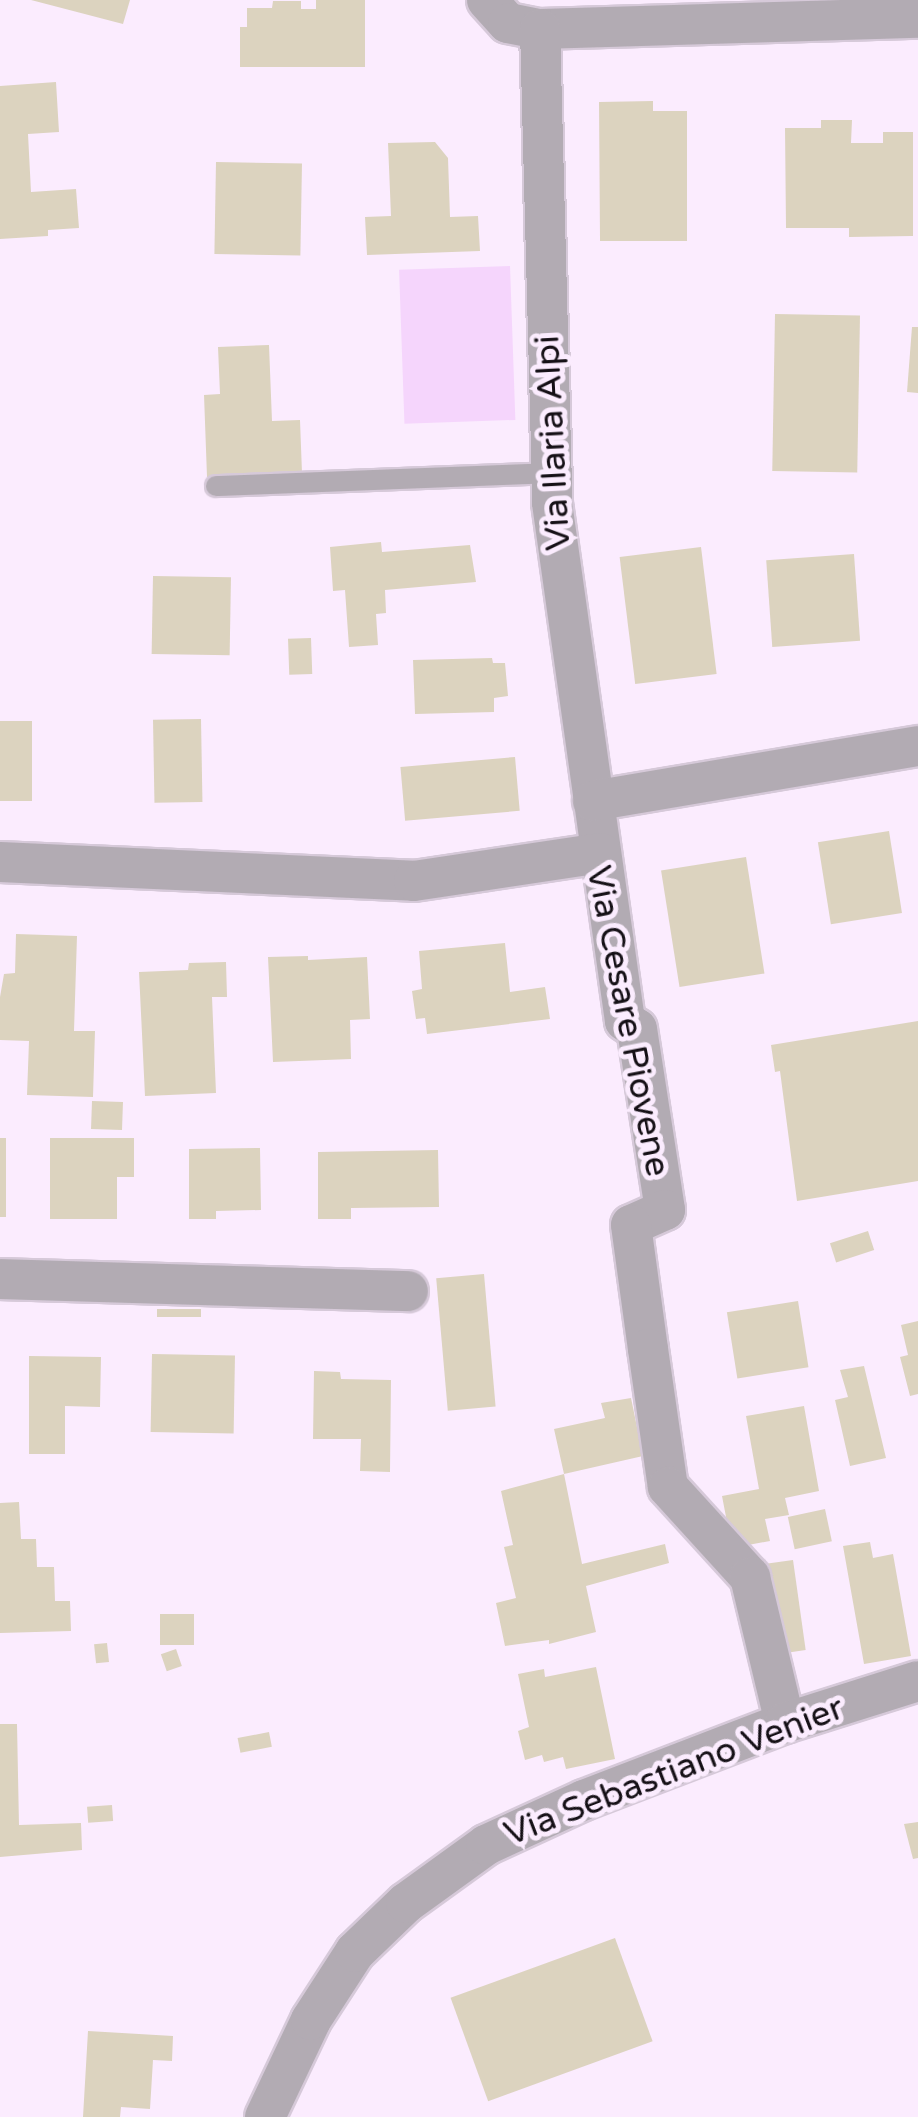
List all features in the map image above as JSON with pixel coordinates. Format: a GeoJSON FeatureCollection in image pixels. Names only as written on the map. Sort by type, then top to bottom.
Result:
{"type":"FeatureCollection","features":[{"type":"Feature","properties":{"kind":"street"},"geometry":{"type":"LineString","coordinates":[[487,0],[508,23],[540,29],[682,11],[918,18]]}},
{"type":"Feature","properties":{"kind":"street","name":"Via Ilaria Alpi"},"geometry":{"type":"LineString","coordinates":[[540,29],[551,473],[602,853]]}},
{"type":"Feature","properties":{"kind":"street"},"geometry":{"type":"LineString","coordinates":[[593,801],[918,746]]}},
{"type":"Feature","properties":{"kind":"street","name":"Via Cesare Piovene"},"geometry":{"type":"LineString","coordinates":[[0,862],[414,882],[602,853],[625,1020],[636,1029],[665,1210],[630,1225],[668,1488],[750,1576],[785,1723]]}},
{"type":"Feature","properties":{"kind":"street"},"geometry":{"type":"LineString","coordinates":[[0,1280],[408,1292]]}},
{"type":"Feature","properties":{"kind":"street","name":"Via Sebastiano Venier"},"geometry":{"type":"LineString","coordinates":[[264,2117],[311,2020],[355,1952],[406,1903],[486,1845],[584,1800],[785,1723],[918,1681]]}},
{"type":"Feature","properties":{"kind":"lane"},"geometry":{"type":"LineString","coordinates":[[216,486],[551,473]]}},
{"type":"Feature","properties":{"kind":"shaded area"},"geometry":{"type":"Polygon","coordinates":[[[510,266],[515,420],[404,424],[399,270],[510,266]]]}},
{"type":"Feature","properties":{"kind":"building"},"geometry":{"type":"Polygon","coordinates":[[[31,0],[130,0],[123,24],[31,0]]]}},
{"type":"Feature","properties":{"kind":"building"},"geometry":{"type":"Polygon","coordinates":[[[316,0],[365,0],[365,67],[240,67],[240,27],[247,27],[247,8],[272,8],[273,1],[301,1],[301,9],[316,9],[316,0]]]}},
{"type":"Feature","properties":{"kind":"building"},"geometry":{"type":"Polygon","coordinates":[[[56,82],[59,132],[28,134],[31,192],[76,189],[79,228],[48,230],[48,236],[0,239],[0,86],[56,82]]]}},
{"type":"Feature","properties":{"kind":"building"},"geometry":{"type":"Polygon","coordinates":[[[653,101],[653,111],[687,111],[687,241],[600,241],[599,102],[653,101]]]}},
{"type":"Feature","properties":{"kind":"building"},"geometry":{"type":"Polygon","coordinates":[[[821,120],[852,120],[851,143],[883,143],[883,132],[913,132],[913,236],[849,237],[849,228],[786,228],[785,128],[821,128],[821,120]]]}},
{"type":"Feature","properties":{"kind":"building"},"geometry":{"type":"Polygon","coordinates":[[[435,142],[448,158],[450,217],[478,216],[480,251],[367,255],[365,217],[391,216],[388,143],[435,142]]]}},
{"type":"Feature","properties":{"kind":"building"},"geometry":{"type":"Polygon","coordinates":[[[216,162],[302,164],[300,255],[214,254],[216,162]]]}},
{"type":"Feature","properties":{"kind":"building"},"geometry":{"type":"Polygon","coordinates":[[[775,314],[860,315],[857,472],[772,471],[775,314]]]}},
{"type":"Feature","properties":{"kind":"building"},"geometry":{"type":"Polygon","coordinates":[[[912,327],[918,327],[918,393],[907,392],[912,327]]]}},
{"type":"Feature","properties":{"kind":"building"},"geometry":{"type":"Polygon","coordinates":[[[269,345],[272,421],[300,420],[302,473],[207,477],[204,395],[220,394],[218,347],[269,345]]]}},
{"type":"Feature","properties":{"kind":"building"},"geometry":{"type":"Polygon","coordinates":[[[381,542],[382,552],[470,545],[476,582],[385,590],[386,613],[376,614],[378,645],[349,647],[345,590],[333,591],[330,547],[381,542]]]}},
{"type":"Feature","properties":{"kind":"building"},"geometry":{"type":"Polygon","coordinates":[[[701,547],[717,674],[635,684],[620,557],[701,547]]]}},
{"type":"Feature","properties":{"kind":"building"},"geometry":{"type":"Polygon","coordinates":[[[854,554],[860,641],[772,647],[766,560],[854,554]]]}},
{"type":"Feature","properties":{"kind":"building"},"geometry":{"type":"Polygon","coordinates":[[[153,576],[231,577],[230,655],[152,654],[153,576]]]}},
{"type":"Feature","properties":{"kind":"building"},"geometry":{"type":"Polygon","coordinates":[[[311,638],[312,674],[289,675],[288,639],[311,638]]]}},
{"type":"Feature","properties":{"kind":"building"},"geometry":{"type":"Polygon","coordinates":[[[492,658],[493,663],[505,663],[508,696],[494,698],[494,712],[415,714],[413,660],[492,658]]]}},
{"type":"Feature","properties":{"kind":"building"},"geometry":{"type":"Polygon","coordinates":[[[201,719],[202,802],[154,803],[153,720],[201,719]]]}},
{"type":"Feature","properties":{"kind":"building"},"geometry":{"type":"Polygon","coordinates":[[[0,721],[32,721],[32,801],[0,801],[0,721]]]}},
{"type":"Feature","properties":{"kind":"building"},"geometry":{"type":"Polygon","coordinates":[[[515,757],[520,811],[405,821],[400,767],[515,757]]]}},
{"type":"Feature","properties":{"kind":"building"},"geometry":{"type":"Polygon","coordinates":[[[889,831],[902,913],[831,924],[818,842],[889,831]]]}},
{"type":"Feature","properties":{"kind":"building"},"geometry":{"type":"Polygon","coordinates":[[[746,857],[764,974],[680,987],[661,870],[746,857]]]}},
{"type":"Feature","properties":{"kind":"building"},"geometry":{"type":"Polygon","coordinates":[[[16,934],[77,936],[74,1031],[95,1031],[93,1097],[27,1095],[29,1041],[0,1040],[0,997],[4,974],[15,973],[16,934]]]}},
{"type":"Feature","properties":{"kind":"building"},"geometry":{"type":"Polygon","coordinates":[[[505,943],[510,992],[545,987],[550,1019],[427,1034],[425,1018],[416,1019],[412,991],[422,989],[419,951],[505,943]]]}},
{"type":"Feature","properties":{"kind":"building"},"geometry":{"type":"Polygon","coordinates":[[[308,956],[308,960],[367,957],[370,1019],[350,1020],[351,1059],[273,1062],[268,957],[308,956]]]}},
{"type":"Feature","properties":{"kind":"building"},"geometry":{"type":"Polygon","coordinates":[[[226,962],[227,997],[212,997],[216,1093],[145,1096],[139,972],[188,970],[189,963],[226,962]]]}},
{"type":"Feature","properties":{"kind":"building"},"geometry":{"type":"Polygon","coordinates":[[[918,1021],[918,1181],[797,1201],[780,1071],[775,1072],[771,1045],[918,1021]]]}},
{"type":"Feature","properties":{"kind":"building"},"geometry":{"type":"Polygon","coordinates":[[[92,1101],[123,1102],[122,1130],[91,1129],[92,1101]]]}},
{"type":"Feature","properties":{"kind":"building"},"geometry":{"type":"Polygon","coordinates":[[[0,1138],[6,1138],[6,1217],[0,1217],[0,1138]]]}},
{"type":"Feature","properties":{"kind":"building"},"geometry":{"type":"Polygon","coordinates":[[[50,1138],[134,1138],[134,1177],[117,1177],[117,1219],[50,1219],[50,1138]]]}},
{"type":"Feature","properties":{"kind":"building"},"geometry":{"type":"Polygon","coordinates":[[[260,1148],[261,1210],[216,1211],[216,1219],[189,1219],[189,1149],[260,1148]]]}},
{"type":"Feature","properties":{"kind":"building"},"geometry":{"type":"Polygon","coordinates":[[[438,1150],[439,1207],[351,1208],[351,1219],[318,1219],[318,1152],[438,1150]]]}},
{"type":"Feature","properties":{"kind":"building"},"geometry":{"type":"Polygon","coordinates":[[[868,1231],[874,1250],[836,1262],[830,1243],[868,1231]]]}},
{"type":"Feature","properties":{"kind":"building"},"geometry":{"type":"Polygon","coordinates":[[[484,1274],[496,1406],[448,1411],[436,1278],[484,1274]]]}},
{"type":"Feature","properties":{"kind":"building"},"geometry":{"type":"Polygon","coordinates":[[[798,1301],[808,1367],[737,1378],[727,1312],[798,1301]]]}},
{"type":"Feature","properties":{"kind":"building"},"geometry":{"type":"Polygon","coordinates":[[[157,1309],[201,1309],[201,1317],[157,1317],[157,1309]]]}},
{"type":"Feature","properties":{"kind":"building"},"geometry":{"type":"Polygon","coordinates":[[[918,1321],[918,1394],[910,1396],[900,1357],[908,1355],[901,1325],[918,1321]]]}},
{"type":"Feature","properties":{"kind":"building"},"geometry":{"type":"Polygon","coordinates":[[[152,1354],[235,1355],[234,1433],[151,1432],[152,1354]]]}},
{"type":"Feature","properties":{"kind":"building"},"geometry":{"type":"Polygon","coordinates":[[[29,1356],[101,1357],[100,1407],[65,1406],[65,1454],[29,1454],[29,1356]]]}},
{"type":"Feature","properties":{"kind":"building"},"geometry":{"type":"Polygon","coordinates":[[[864,1366],[886,1458],[850,1466],[835,1400],[848,1397],[840,1370],[864,1366]]]}},
{"type":"Feature","properties":{"kind":"building"},"geometry":{"type":"Polygon","coordinates":[[[314,1371],[340,1372],[341,1379],[391,1380],[390,1472],[360,1471],[361,1439],[313,1439],[314,1371]]]}},
{"type":"Feature","properties":{"kind":"building"},"geometry":{"type":"Polygon","coordinates":[[[631,1398],[643,1456],[564,1474],[554,1429],[605,1418],[601,1403],[631,1398]]]}},
{"type":"Feature","properties":{"kind":"building"},"geometry":{"type":"Polygon","coordinates":[[[804,1406],[819,1491],[785,1498],[789,1515],[765,1519],[770,1541],[732,1548],[722,1496],[759,1489],[746,1416],[804,1406]]]}},
{"type":"Feature","properties":{"kind":"building"},"geometry":{"type":"Polygon","coordinates":[[[564,1474],[582,1564],[665,1544],[669,1563],[586,1586],[596,1632],[549,1644],[549,1640],[505,1646],[496,1603],[516,1598],[504,1547],[513,1545],[501,1491],[564,1474]]]}},
{"type":"Feature","properties":{"kind":"building"},"geometry":{"type":"Polygon","coordinates":[[[19,1502],[21,1539],[36,1539],[37,1567],[54,1567],[55,1601],[70,1601],[71,1631],[0,1633],[0,1503],[19,1502]]]}},
{"type":"Feature","properties":{"kind":"building"},"geometry":{"type":"Polygon","coordinates":[[[825,1509],[832,1541],[795,1549],[788,1517],[825,1509]]]}},
{"type":"Feature","properties":{"kind":"building"},"geometry":{"type":"Polygon","coordinates":[[[870,1542],[873,1558],[893,1554],[911,1656],[864,1664],[843,1546],[870,1542]]]}},
{"type":"Feature","properties":{"kind":"building"},"geometry":{"type":"Polygon","coordinates":[[[793,1560],[806,1650],[777,1654],[764,1564],[793,1560]]]}},
{"type":"Feature","properties":{"kind":"building"},"geometry":{"type":"Polygon","coordinates":[[[160,1614],[194,1614],[194,1645],[160,1645],[160,1614]]]}},
{"type":"Feature","properties":{"kind":"building"},"geometry":{"type":"Polygon","coordinates":[[[107,1643],[109,1662],[96,1663],[94,1644],[107,1643]]]}},
{"type":"Feature","properties":{"kind":"building"},"geometry":{"type":"Polygon","coordinates":[[[176,1649],[182,1666],[167,1671],[161,1654],[176,1649]]]}},
{"type":"Feature","properties":{"kind":"building"},"geometry":{"type":"Polygon","coordinates":[[[596,1667],[615,1759],[566,1769],[563,1757],[544,1762],[542,1755],[525,1760],[518,1731],[529,1727],[518,1674],[544,1669],[545,1677],[596,1667]]]}},
{"type":"Feature","properties":{"kind":"building"},"geometry":{"type":"Polygon","coordinates":[[[0,1724],[17,1724],[19,1825],[81,1823],[82,1850],[0,1857],[0,1724]]]}},
{"type":"Feature","properties":{"kind":"building"},"geometry":{"type":"Polygon","coordinates":[[[269,1732],[272,1747],[240,1753],[238,1738],[269,1732]]]}},
{"type":"Feature","properties":{"kind":"building"},"geometry":{"type":"Polygon","coordinates":[[[112,1805],[113,1821],[88,1823],[87,1807],[112,1805]]]}},
{"type":"Feature","properties":{"kind":"building"},"geometry":{"type":"Polygon","coordinates":[[[918,1822],[918,1858],[913,1859],[904,1824],[918,1822]]]}},
{"type":"Feature","properties":{"kind":"building"},"geometry":{"type":"Polygon","coordinates":[[[615,1938],[653,2041],[488,2101],[451,1998],[615,1938]]]}},
{"type":"Feature","properties":{"kind":"building"},"geometry":{"type":"Polygon","coordinates":[[[88,2031],[173,2036],[172,2061],[153,2060],[150,2109],[121,2107],[120,2117],[83,2117],[88,2031]]]}}]}
